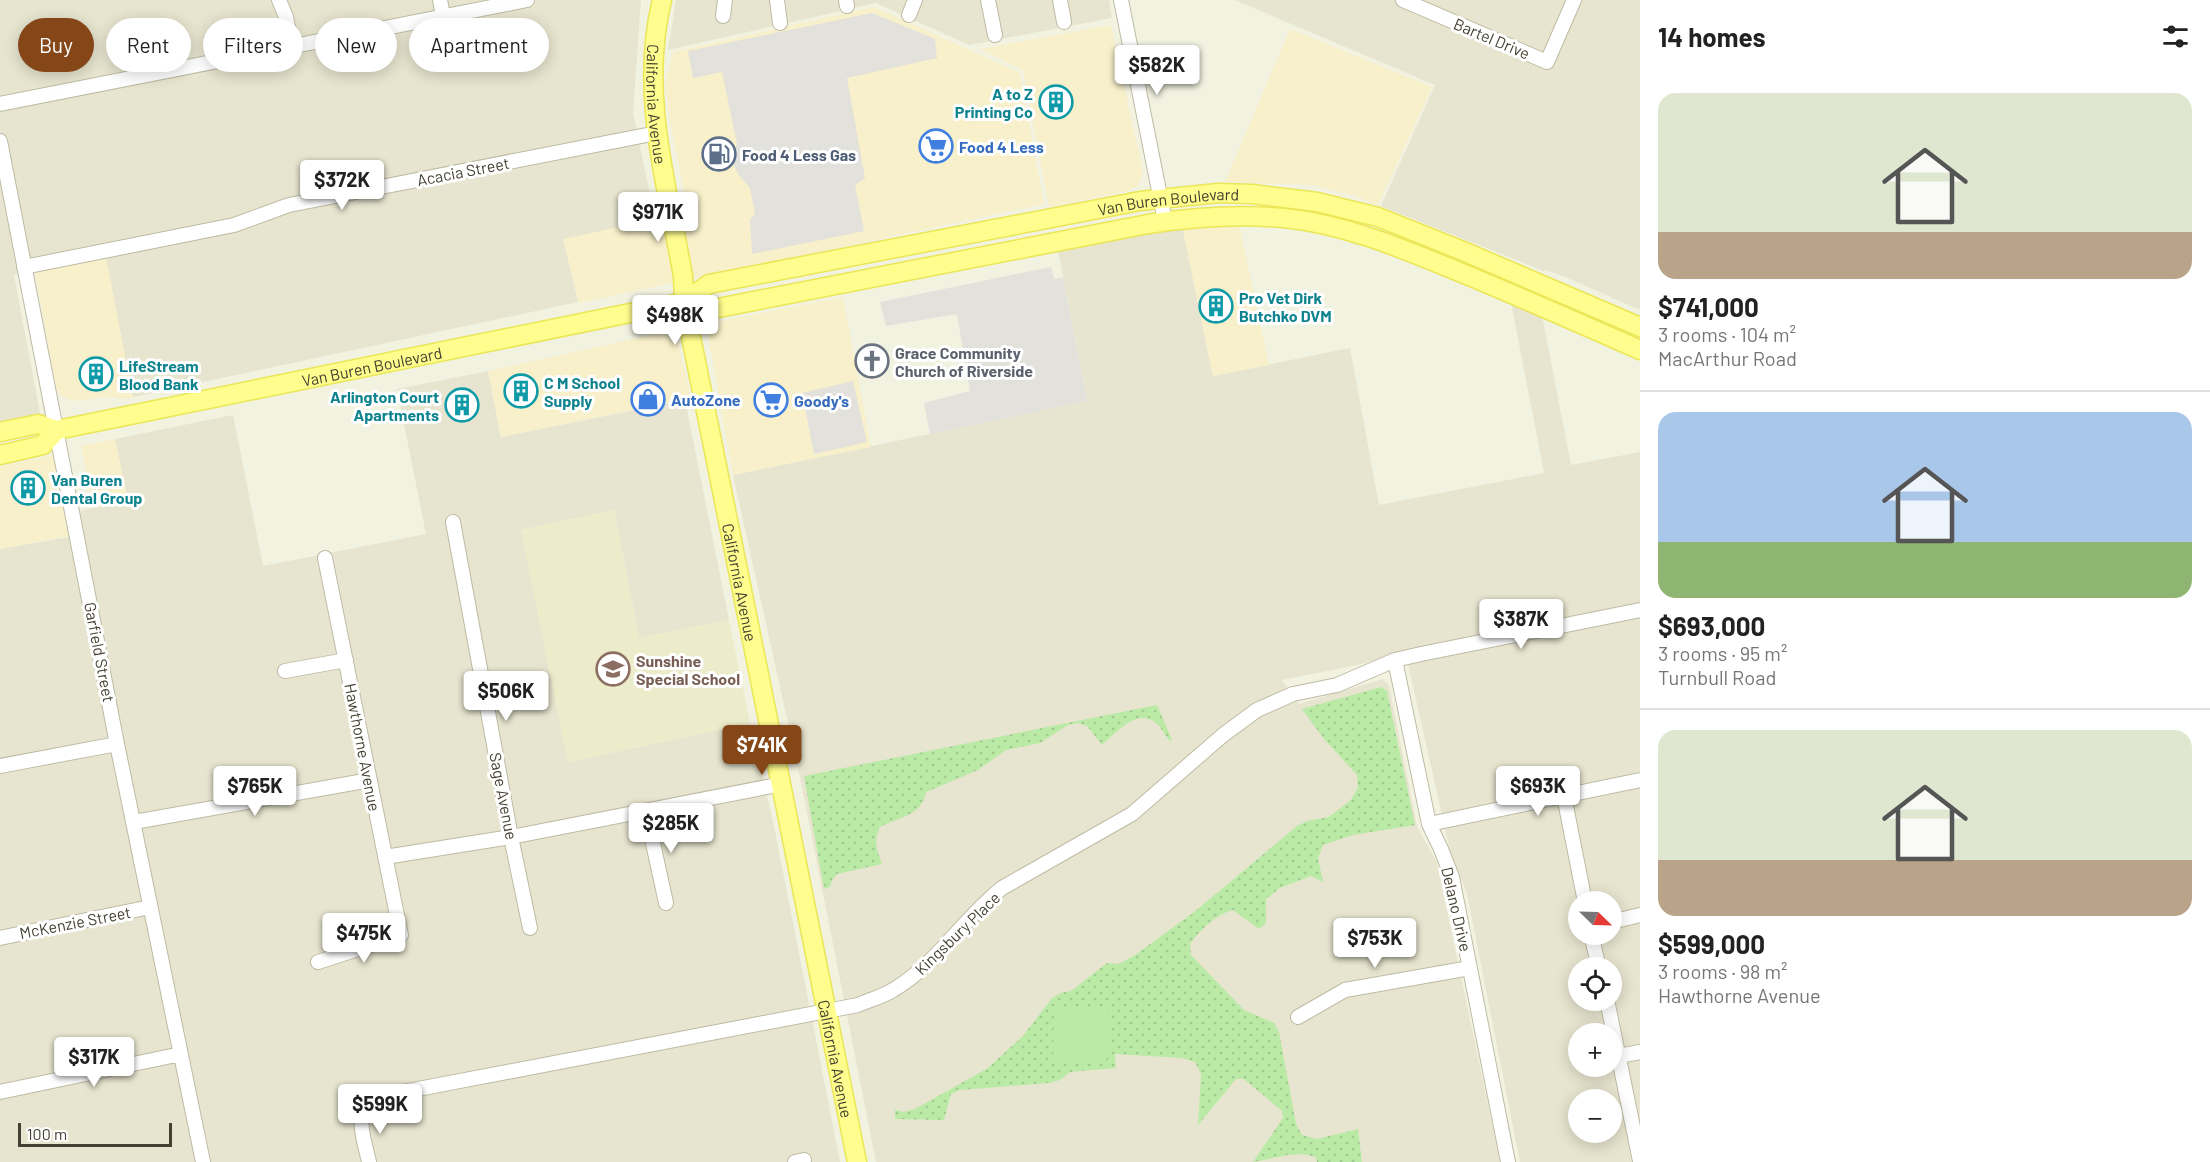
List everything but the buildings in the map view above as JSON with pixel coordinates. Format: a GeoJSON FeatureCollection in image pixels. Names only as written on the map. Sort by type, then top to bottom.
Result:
{"type":"FeatureCollection","features":[{"type":"Feature","properties":{"kind":"main road","name":"California Avenue"},"geometry":{"type":"LineString","coordinates":[[662,0],[653,45],[653,101],[683,276],[684,302],[857,1162]]}},
{"type":"Feature","properties":{"kind":"main road","name":"Van Buren Boulevard"},"geometry":{"type":"LineString","coordinates":[[0,432],[38,424],[57,430],[684,302],[709,284],[1161,198],[1218,193],[1299,199],[1378,217],[1640,327]]}},
{"type":"Feature","properties":{"kind":"main road"},"geometry":{"type":"LineString","coordinates":[[1225,216],[1243,208],[1287,210],[1296,208],[1299,199]]}},
{"type":"Feature","properties":{"kind":"main road","name":"Van Buren Boulevard"},"geometry":{"type":"LineString","coordinates":[[684,302],[713,309],[1166,221],[1225,216],[1285,218],[1313,223],[1383,242],[1640,350]]}},
{"type":"Feature","properties":{"kind":"main road"},"geometry":{"type":"LineString","coordinates":[[1383,242],[1393,239],[1404,240],[1455,258],[1460,257],[1463,251]]}},
{"type":"Feature","properties":{"kind":"main road","name":"Van Buren Boulevard"},"geometry":{"type":"LineString","coordinates":[[0,455],[43,445],[57,430]]}},
{"type":"Feature","properties":{"kind":"street"},"geometry":{"type":"LineString","coordinates":[[279,0],[286,18]]}},
{"type":"Feature","properties":{"kind":"street"},"geometry":{"type":"LineString","coordinates":[[440,0],[443,16]]}},
{"type":"Feature","properties":{"kind":"street"},"geometry":{"type":"LineString","coordinates":[[303,44],[527,0]]}},
{"type":"Feature","properties":{"kind":"street"},"geometry":{"type":"LineString","coordinates":[[723,16],[725,0]]}},
{"type":"Feature","properties":{"kind":"street"},"geometry":{"type":"LineString","coordinates":[[777,0],[780,23]]}},
{"type":"Feature","properties":{"kind":"street"},"geometry":{"type":"LineString","coordinates":[[909,15],[915,0]]}},
{"type":"Feature","properties":{"kind":"street"},"geometry":{"type":"LineString","coordinates":[[988,0],[995,35]]}},
{"type":"Feature","properties":{"kind":"street"},"geometry":{"type":"LineString","coordinates":[[1060,0],[1064,22]]}},
{"type":"Feature","properties":{"kind":"street"},"geometry":{"type":"LineString","coordinates":[[1121,0],[1166,221]]}},
{"type":"Feature","properties":{"kind":"street","name":"Bartel Drive"},"geometry":{"type":"LineString","coordinates":[[1403,0],[1433,6],[1548,62],[1574,0]]}},
{"type":"Feature","properties":{"kind":"street"},"geometry":{"type":"LineString","coordinates":[[0,104],[203,64]]}},
{"type":"Feature","properties":{"kind":"street","name":"Acacia Street"},"geometry":{"type":"LineString","coordinates":[[24,267],[234,225],[289,205],[657,133]]}},
{"type":"Feature","properties":{"kind":"street","name":"Garfield Street"},"geometry":{"type":"LineString","coordinates":[[0,141],[117,744],[203,1162]]}},
{"type":"Feature","properties":{"kind":"street","name":"Sage Avenue"},"geometry":{"type":"LineString","coordinates":[[453,522],[530,928]]}},
{"type":"Feature","properties":{"kind":"street","name":"Hawthorne Avenue"},"geometry":{"type":"LineString","coordinates":[[318,962],[401,935],[326,558]]}},
{"type":"Feature","properties":{"kind":"street","name":"Kingsbury Place"},"geometry":{"type":"LineString","coordinates":[[369,1162],[360,1117],[371,1098],[858,1005],[892,991],[918,972],[985,902],[1002,888],[1132,814],[1223,735],[1257,710],[1293,694],[1344,682],[1395,660],[1640,609]]}},
{"type":"Feature","properties":{"kind":"street"},"geometry":{"type":"LineString","coordinates":[[285,671],[346,660]]}},
{"type":"Feature","properties":{"kind":"street","name":"Delano Drive"},"geometry":{"type":"LineString","coordinates":[[1395,660],[1429,824],[1452,877],[1508,1162]]}},
{"type":"Feature","properties":{"kind":"street"},"geometry":{"type":"LineString","coordinates":[[0,766],[117,744]]}},
{"type":"Feature","properties":{"kind":"street"},"geometry":{"type":"LineString","coordinates":[[134,822],[370,780]]}},
{"type":"Feature","properties":{"kind":"street"},"geometry":{"type":"LineString","coordinates":[[1429,824],[1640,780]]}},
{"type":"Feature","properties":{"kind":"street"},"geometry":{"type":"LineString","coordinates":[[385,857],[511,837],[782,783]]}},
{"type":"Feature","properties":{"kind":"street"},"geometry":{"type":"LineString","coordinates":[[1564,796],[1583,891]]}},
{"type":"Feature","properties":{"kind":"street"},"geometry":{"type":"LineString","coordinates":[[646,811],[666,903]]}},
{"type":"Feature","properties":{"kind":"street","name":"McKenzie Street"},"geometry":{"type":"LineString","coordinates":[[0,938],[150,907]]}},
{"type":"Feature","properties":{"kind":"street"},"geometry":{"type":"LineString","coordinates":[[1622,919],[1640,915]]}},
{"type":"Feature","properties":{"kind":"street"},"geometry":{"type":"LineString","coordinates":[[1298,1017],[1345,990],[1470,968]]}},
{"type":"Feature","properties":{"kind":"street"},"geometry":{"type":"LineString","coordinates":[[1622,1055],[1640,1052]]}},
{"type":"Feature","properties":{"kind":"street"},"geometry":{"type":"LineString","coordinates":[[0,1092],[182,1054]]}},
{"type":"Feature","properties":{"kind":"street"},"geometry":{"type":"LineString","coordinates":[[1622,1071],[1640,1161]]}},
{"type":"Feature","properties":{"kind":"shaded area"},"geometry":{"type":"Polygon","coordinates":[[[0,0],[641,0],[633,113],[655,218],[564,242],[578,302],[133,397],[105,257],[14,275],[40,413],[0,422],[0,0]]]}},
{"type":"Feature","properties":{"kind":"shaded area"},"geometry":{"type":"Polygon","coordinates":[[[676,0],[1109,0],[1112,18],[969,45],[876,3],[668,50],[676,0]]]}},
{"type":"Feature","properties":{"kind":"shaded area"},"geometry":{"type":"Polygon","coordinates":[[[1235,0],[1640,0],[1640,310],[1563,276],[1544,271],[1381,206],[1435,85],[1235,0]]]}},
{"type":"Feature","properties":{"kind":"shaded area"},"geometry":{"type":"Polygon","coordinates":[[[874,7],[1020,73],[1044,204],[579,303],[563,239],[688,212],[665,84],[673,52],[874,7]]]}},
{"type":"Feature","properties":{"kind":"shaded area"},"geometry":{"type":"Polygon","coordinates":[[[872,13],[935,39],[937,58],[847,78],[865,178],[855,185],[864,231],[752,254],[750,219],[755,214],[750,188],[738,174],[731,159],[737,144],[722,72],[693,78],[688,51],[872,13]]]}},
{"type":"Feature","properties":{"kind":"shaded area"},"geometry":{"type":"Polygon","coordinates":[[[1111,25],[1143,172],[1138,186],[1127,191],[1049,207],[1023,70],[980,49],[1111,25]]]}},
{"type":"Feature","properties":{"kind":"shaded area"},"geometry":{"type":"Polygon","coordinates":[[[1290,29],[1432,87],[1378,205],[1352,195],[1310,185],[1225,182],[1290,29]]]}},
{"type":"Feature","properties":{"kind":"shaded area"},"geometry":{"type":"Polygon","coordinates":[[[1239,224],[1269,365],[1213,376],[1182,226],[1239,224]]]}},
{"type":"Feature","properties":{"kind":"shaded area"},"geometry":{"type":"Polygon","coordinates":[[[1182,225],[1213,376],[1350,348],[1379,505],[1544,473],[1511,302],[1542,315],[1571,465],[1640,452],[1640,1162],[1520,1162],[1467,894],[1450,850],[1405,651],[1358,665],[1282,680],[1299,704],[1383,679],[1389,685],[1417,826],[1437,863],[1500,1162],[876,1162],[800,777],[733,475],[1087,401],[1058,250],[1182,225]]]}},
{"type":"Feature","properties":{"kind":"shaded area"},"geometry":{"type":"Polygon","coordinates":[[[106,257],[133,397],[126,399],[104,397],[73,401],[63,397],[56,388],[35,271],[106,257]]]}},
{"type":"Feature","properties":{"kind":"shaded area"},"geometry":{"type":"Polygon","coordinates":[[[1051,267],[1054,279],[1063,277],[1087,401],[930,434],[924,403],[970,391],[957,314],[886,326],[880,302],[1051,267]]]}},
{"type":"Feature","properties":{"kind":"shaded area"},"geometry":{"type":"Polygon","coordinates":[[[843,297],[871,447],[733,475],[706,324],[843,297]]]}},
{"type":"Feature","properties":{"kind":"shaded area"},"geometry":{"type":"Polygon","coordinates":[[[675,330],[691,398],[501,437],[488,371],[675,330]]]}},
{"type":"Feature","properties":{"kind":"shaded area"},"geometry":{"type":"Polygon","coordinates":[[[488,371],[501,437],[685,400],[729,620],[639,638],[614,510],[521,530],[568,762],[750,723],[773,821],[840,1162],[0,1162],[0,549],[69,537],[65,514],[128,501],[115,439],[233,415],[263,566],[426,534],[397,389],[488,371]]]}},
{"type":"Feature","properties":{"kind":"shaded area"},"geometry":{"type":"Polygon","coordinates":[[[853,381],[867,442],[814,454],[802,393],[853,381]]]}},
{"type":"Feature","properties":{"kind":"shaded area"},"geometry":{"type":"Polygon","coordinates":[[[115,439],[128,501],[93,508],[81,446],[115,439]]]}},
{"type":"Feature","properties":{"kind":"shaded area"},"geometry":{"type":"Polygon","coordinates":[[[53,455],[69,536],[0,549],[0,467],[53,455]]]}},
{"type":"Feature","properties":{"kind":"shaded area"},"geometry":{"type":"Polygon","coordinates":[[[614,510],[639,638],[729,620],[750,723],[568,762],[521,530],[614,510]]]}},
{"type":"Feature","properties":{"kind":"green space"},"geometry":{"type":"Polygon","coordinates":[[[1381,687],[1387,691],[1415,825],[1353,835],[1323,845],[1318,858],[1323,882],[1311,876],[1280,888],[1266,899],[1266,923],[1259,929],[1233,910],[1220,915],[1208,924],[1190,944],[1191,955],[1244,1010],[1274,1023],[1279,1032],[1296,1124],[1302,1135],[1317,1139],[1358,1129],[1362,1162],[1317,1162],[1316,1157],[1303,1154],[1253,1162],[1283,1118],[1282,1111],[1244,1079],[1236,1079],[1198,1125],[1201,1074],[1195,1062],[1182,1058],[1115,1054],[1116,1068],[1070,1072],[1060,1080],[1049,1083],[959,1090],[951,1094],[944,1120],[895,1119],[895,1110],[904,1112],[915,1109],[988,1068],[1023,1036],[1052,998],[1071,991],[1107,963],[1119,964],[1135,955],[1193,913],[1297,826],[1307,821],[1329,817],[1350,801],[1358,788],[1357,775],[1324,739],[1302,709],[1381,687]]]}},
{"type":"Feature","properties":{"kind":"green space"},"geometry":{"type":"Polygon","coordinates":[[[1157,705],[1172,740],[1170,741],[1155,722],[1141,718],[1126,724],[1102,745],[1087,726],[1078,723],[1068,725],[1040,743],[1006,750],[978,770],[926,792],[924,800],[915,811],[880,827],[876,841],[882,864],[837,874],[830,887],[824,889],[804,776],[1157,705]]]}},
{"type":"Feature","properties":{"kind":"green space"},"geometry":{"type":"Polygon","coordinates":[[[1057,1009],[1107,1009],[1109,1013],[1109,1056],[1105,1061],[1057,1061],[1053,1057],[1054,1012],[1057,1009]]]}},
{"type":"Feature","properties":{"kind":"place","name":"A to Z Printing Co"},"geometry":{"type":"Point","coordinates":[1056,102]}},
{"type":"Feature","properties":{"kind":"place","name":"Food 4 Less"},"geometry":{"type":"Point","coordinates":[936,146]}},
{"type":"Feature","properties":{"kind":"place","name":"Food 4 Less Gas"},"geometry":{"type":"Point","coordinates":[719,154]}},
{"type":"Feature","properties":{"kind":"place","name":"Pro Vet Dirk Butchko DVM"},"geometry":{"type":"Point","coordinates":[1216,306]}},
{"type":"Feature","properties":{"kind":"place","name":"Grace Community Church of Riverside"},"geometry":{"type":"Point","coordinates":[872,361]}},
{"type":"Feature","properties":{"kind":"place","name":"LifeStream Blood Bank"},"geometry":{"type":"Point","coordinates":[96,374]}},
{"type":"Feature","properties":{"kind":"place","name":"C M School Supply"},"geometry":{"type":"Point","coordinates":[521,391]}},
{"type":"Feature","properties":{"kind":"place","name":"AutoZone"},"geometry":{"type":"Point","coordinates":[648,399]}},
{"type":"Feature","properties":{"kind":"place","name":"Goody's"},"geometry":{"type":"Point","coordinates":[771,400]}},
{"type":"Feature","properties":{"kind":"place","name":"Arlington Court Apartments"},"geometry":{"type":"Point","coordinates":[462,405]}},
{"type":"Feature","properties":{"kind":"place","name":"Van Buren Dental Group"},"geometry":{"type":"Point","coordinates":[28,488]}},
{"type":"Feature","properties":{"kind":"place","name":"Sunshine Special School"},"geometry":{"type":"Point","coordinates":[613,669]}}]}
